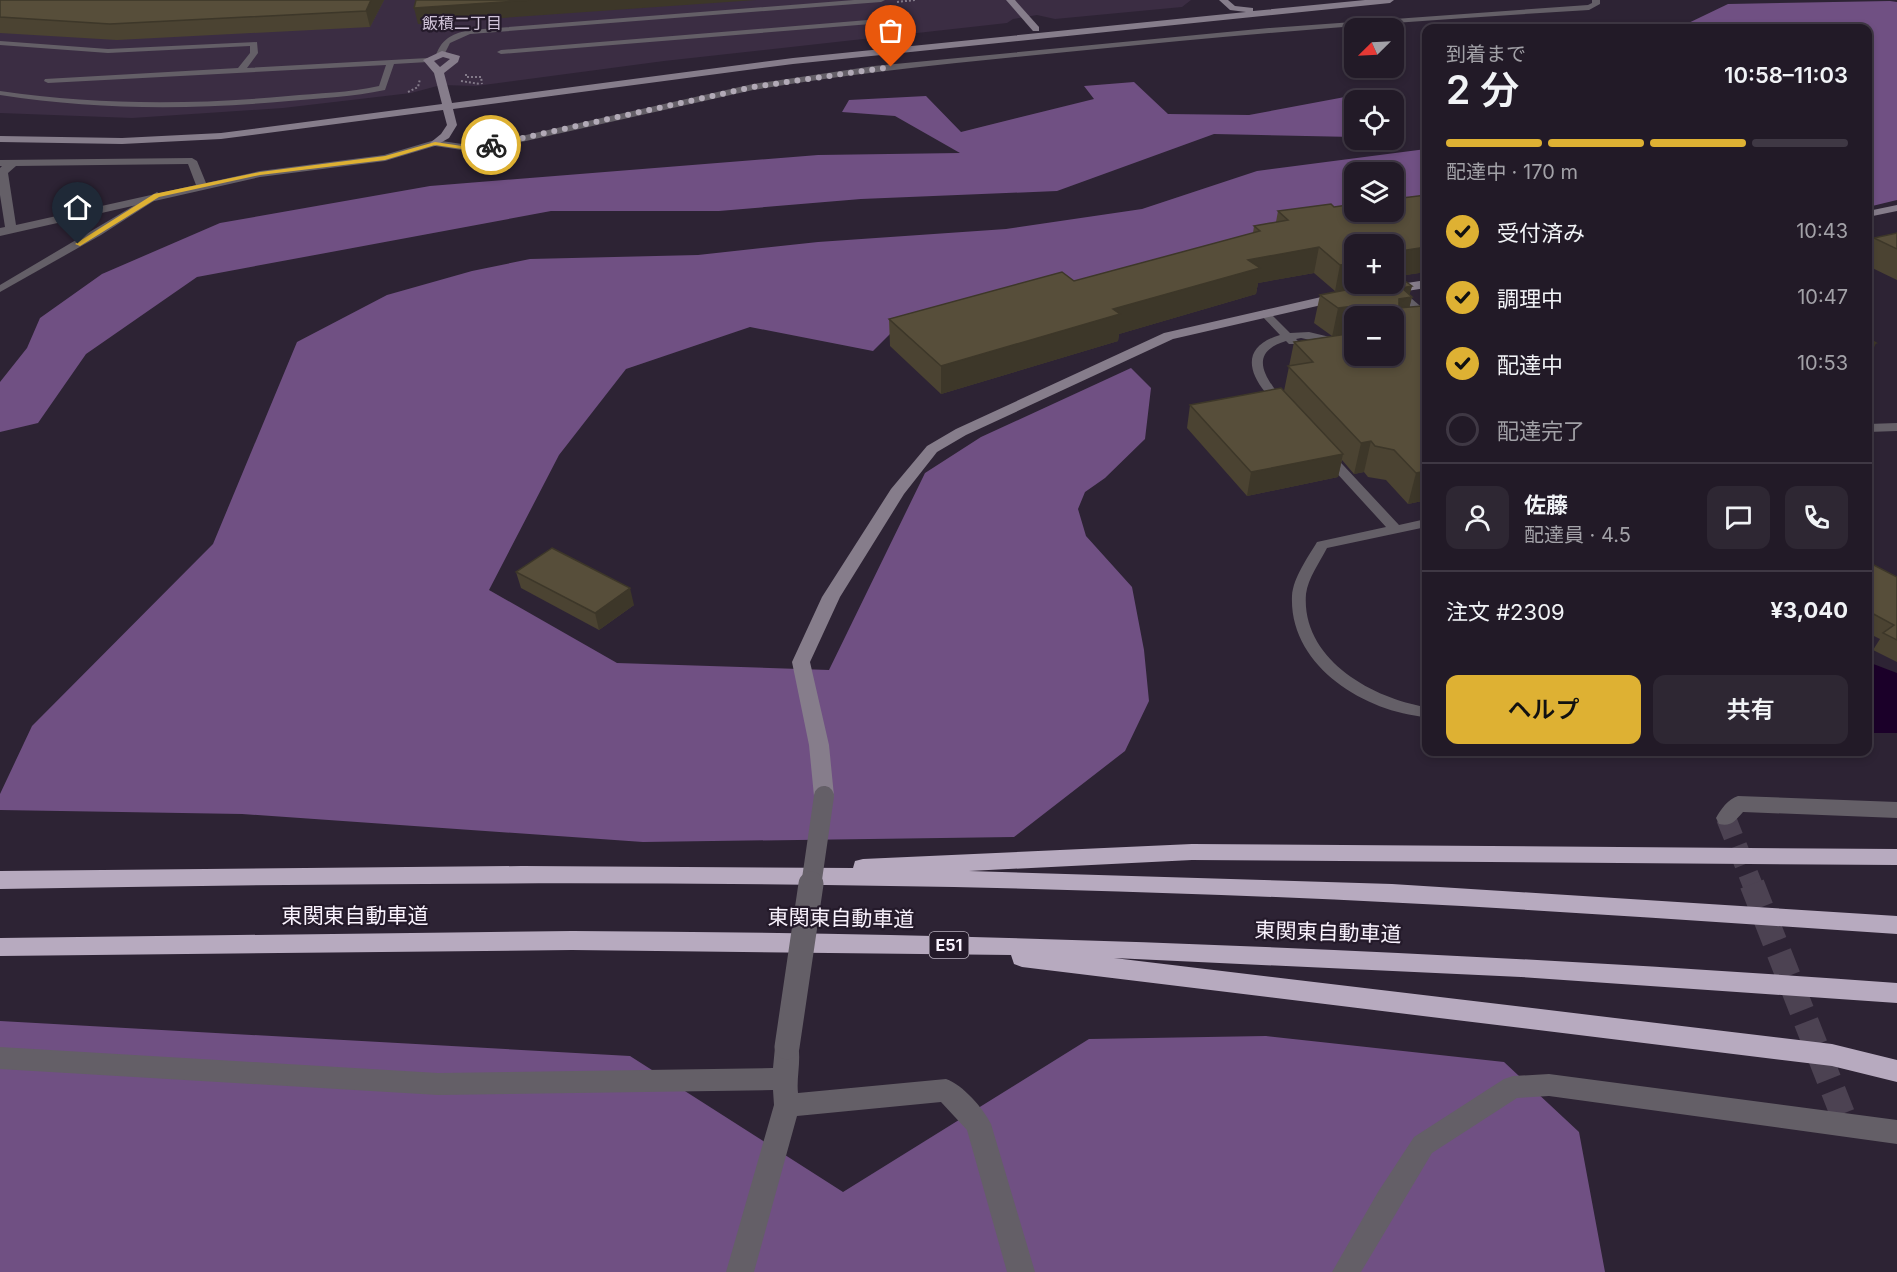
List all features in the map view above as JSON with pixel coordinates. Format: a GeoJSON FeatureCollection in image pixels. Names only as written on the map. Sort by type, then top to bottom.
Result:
{"type":"FeatureCollection","features":[{"type":"Feature","properties":{"kind":"highway"},"geometry":{"type":"LineString","coordinates":[[660,876],[1192,852],[1897,857]]}},
{"type":"Feature","properties":{"kind":"highway","name":"東関東自動車道"},"geometry":{"type":"LineString","coordinates":[[0,880],[323,875],[660,876],[1085,882],[1395,893],[1897,926]]}},
{"type":"Feature","properties":{"kind":"highway","name":"東関東自動車道"},"geometry":{"type":"LineString","coordinates":[[0,946],[298,941],[910,944],[1142,950],[1416,962],[1897,993]]}},
{"type":"Feature","properties":{"kind":"highway"},"geometry":{"type":"LineString","coordinates":[[910,944],[1832,1054],[1897,1071]]}},
{"type":"Feature","properties":{"kind":"street"},"geometry":{"type":"LineString","coordinates":[[1010,0],[1036,29]]}},
{"type":"Feature","properties":{"kind":"street"},"geometry":{"type":"LineString","coordinates":[[1223,0],[1233,8],[1282,10]]}},
{"type":"Feature","properties":{"kind":"street"},"geometry":{"type":"LineString","coordinates":[[0,139],[112,141],[221,136],[446,101],[784,56],[1316,0]]}},
{"type":"Feature","properties":{"kind":"street"},"geometry":{"type":"LineString","coordinates":[[0,129],[92,133],[186,129],[794,61],[1390,0]]}},
{"type":"Feature","properties":{"kind":"street"},"geometry":{"type":"LineString","coordinates":[[435,143],[462,147],[499,144],[753,87],[859,71],[1317,25],[1589,7],[1596,4],[1596,0]]}},
{"type":"Feature","properties":{"kind":"street"},"geometry":{"type":"LineString","coordinates":[[1225,16],[1233,8]]}},
{"type":"Feature","properties":{"kind":"street"},"geometry":{"type":"LineString","coordinates":[[202,186],[192,161],[6,163],[2,172],[6,230],[260,174],[385,158],[435,143],[451,129],[452,125],[439,72],[428,60],[448,54],[456,58],[439,72]]}},
{"type":"Feature","properties":{"kind":"street"},"geometry":{"type":"LineString","coordinates":[[1872,213],[1897,208]]}},
{"type":"Feature","properties":{"kind":"street"},"geometry":{"type":"LineString","coordinates":[[1404,288],[1422,285]]}},
{"type":"Feature","properties":{"kind":"street"},"geometry":{"type":"LineString","coordinates":[[740,1272],[787,1105],[784,1078],[787,1047],[824,796],[819,745],[801,662],[831,597],[897,492],[932,449],[962,432],[1144,345],[1168,336],[1264,313],[1329,298],[1360,294]]}},
{"type":"Feature","properties":{"kind":"street"},"geometry":{"type":"LineString","coordinates":[[1726,818],[1738,804],[1897,810]]}},
{"type":"Feature","properties":{"kind":"street"},"geometry":{"type":"LineString","coordinates":[[0,1058],[438,1084],[784,1078]]}},
{"type":"Feature","properties":{"kind":"street"},"geometry":{"type":"LineString","coordinates":[[1346,1272],[1423,1145],[1514,1087],[1549,1085],[1897,1132]]}},
{"type":"Feature","properties":{"kind":"street"},"geometry":{"type":"LineString","coordinates":[[787,1105],[946,1090],[978,1124],[1021,1272]]}},
{"type":"Feature","properties":{"kind":"lane"},"geometry":{"type":"LineString","coordinates":[[440,55],[442,46],[449,39],[470,32],[881,0]]}},
{"type":"Feature","properties":{"kind":"lane"},"geometry":{"type":"LineString","coordinates":[[501,52],[868,22]]}},
{"type":"Feature","properties":{"kind":"lane"},"geometry":{"type":"LineString","coordinates":[[0,43],[108,51],[254,44],[254,53],[241,70]]}},
{"type":"Feature","properties":{"kind":"lane"},"geometry":{"type":"LineString","coordinates":[[214,54],[220,45]]}},
{"type":"Feature","properties":{"kind":"lane"},"geometry":{"type":"LineString","coordinates":[[254,53],[265,62],[293,67]]}},
{"type":"Feature","properties":{"kind":"lane"},"geometry":{"type":"LineString","coordinates":[[48,81],[428,60]]}},
{"type":"Feature","properties":{"kind":"lane"},"geometry":{"type":"LineString","coordinates":[[0,93],[104,106],[177,107],[241,103],[382,88],[391,62]]}},
{"type":"Feature","properties":{"kind":"lane"},"geometry":{"type":"LineString","coordinates":[[203,72],[208,63]]}},
{"type":"Feature","properties":{"kind":"lane"},"geometry":{"type":"LineString","coordinates":[[0,289],[98,233],[157,195]]}},
{"type":"Feature","properties":{"kind":"lane"},"geometry":{"type":"LineString","coordinates":[[1402,294],[1422,317]]}},
{"type":"Feature","properties":{"kind":"lane"},"geometry":{"type":"LineString","coordinates":[[1264,313],[1302,352]]}},
{"type":"Feature","properties":{"kind":"lane"},"geometry":{"type":"LineString","coordinates":[[1293,418],[1269,392],[1258,370],[1257,355],[1262,345],[1308,334],[1332,342],[1344,340]]}},
{"type":"Feature","properties":{"kind":"lane"},"geometry":{"type":"LineString","coordinates":[[1872,428],[1897,427]]}},
{"type":"Feature","properties":{"kind":"lane"},"geometry":{"type":"LineString","coordinates":[[1316,444],[1395,529]]}},
{"type":"Feature","properties":{"kind":"lane"},"geometry":{"type":"LineString","coordinates":[[1422,524],[1322,545],[1298,594],[1300,625],[1318,653],[1342,679],[1372,698],[1413,712],[1422,712]]}},
{"type":"Feature","properties":{"kind":"path"},"geometry":{"type":"LineString","coordinates":[[467,71],[466,77],[480,77],[484,83],[481,86]]}},
{"type":"Feature","properties":{"kind":"shaded area"},"geometry":{"type":"Polygon","coordinates":[[[0,0],[1191,0],[1182,7],[1055,19],[1037,15],[1013,19],[1007,23],[664,61],[476,86],[441,85],[411,93],[283,108],[132,118],[0,113],[0,0]]]}},
{"type":"Feature","properties":{"kind":"shaded area"},"geometry":{"type":"Polygon","coordinates":[[[1897,2],[1897,200],[1872,206],[1872,24],[1686,24],[1728,4],[1897,2]]]}},
{"type":"Feature","properties":{"kind":"shaded area"},"geometry":{"type":"Polygon","coordinates":[[[1134,82],[1168,114],[1249,115],[1344,97],[1344,137],[1214,134],[1057,191],[861,199],[719,211],[551,211],[197,277],[86,354],[38,423],[0,432],[0,382],[27,348],[40,318],[102,274],[220,223],[430,186],[818,155],[960,153],[895,116],[842,112],[849,100],[926,96],[961,132],[1094,99],[1084,86],[1134,82]]]}},
{"type":"Feature","properties":{"kind":"shaded area"},"geometry":{"type":"Polygon","coordinates":[[[1422,150],[1422,196],[1404,198],[1404,162],[1344,162],[1344,208],[1121,281],[909,315],[873,351],[750,327],[626,369],[559,455],[489,590],[617,663],[829,670],[925,473],[981,437],[1131,368],[1151,388],[1145,439],[1105,478],[1085,492],[1078,509],[1086,536],[1132,587],[1144,650],[1149,701],[1125,751],[1014,837],[643,842],[242,814],[0,810],[0,794],[32,726],[213,544],[297,342],[387,295],[472,271],[530,259],[698,255],[818,242],[1006,229],[1142,209],[1257,171],[1422,150]]]}},
{"type":"Feature","properties":{"kind":"shaded area"},"geometry":{"type":"Polygon","coordinates":[[[1872,664],[1897,673],[1897,733],[1872,733],[1872,664]]]}},
{"type":"Feature","properties":{"kind":"shaded area"},"geometry":{"type":"Polygon","coordinates":[[[0,1021],[630,1056],[843,1192],[1089,1039],[1266,1036],[1504,1062],[1579,1132],[1605,1272],[0,1272],[0,1021]]]}},
{"type":"Feature","properties":{"kind":"building"},"geometry":{"type":"Polygon","coordinates":[[[0,0],[371,0],[366,11],[110,24],[0,17],[0,0]]]}},
{"type":"Feature","properties":{"kind":"building"},"geometry":{"type":"Polygon","coordinates":[[[416,0],[531,0],[414,8],[416,0]]]}},
{"type":"Feature","properties":{"kind":"building"},"geometry":{"type":"Polygon","coordinates":[[[1422,196],[1422,248],[1404,250],[1404,234],[1344,234],[1344,264],[1340,265],[1319,247],[1248,260],[1260,268],[1113,309],[1120,314],[941,366],[889,319],[1062,272],[1074,281],[1260,231],[1254,226],[1288,220],[1278,211],[1331,204],[1334,207],[1344,206],[1344,222],[1404,222],[1404,198],[1422,196]]]}},
{"type":"Feature","properties":{"kind":"building"},"geometry":{"type":"Polygon","coordinates":[[[1897,233],[1897,249],[1874,238],[1897,233]]]}},
{"type":"Feature","properties":{"kind":"building"},"geometry":{"type":"Polygon","coordinates":[[[1404,280],[1412,286],[1404,288],[1404,280]]]}},
{"type":"Feature","properties":{"kind":"building"},"geometry":{"type":"Polygon","coordinates":[[[1344,290],[1344,294],[1404,294],[1404,290],[1412,297],[1399,299],[1399,306],[1362,305],[1338,308],[1320,295],[1344,290]]]}},
{"type":"Feature","properties":{"kind":"building"},"geometry":{"type":"Polygon","coordinates":[[[1422,306],[1422,472],[1416,473],[1394,450],[1375,446],[1371,441],[1361,443],[1288,366],[1313,362],[1294,342],[1344,334],[1344,366],[1404,366],[1404,308],[1422,306]]]}},
{"type":"Feature","properties":{"kind":"building"},"geometry":{"type":"Polygon","coordinates":[[[1281,388],[1343,454],[1251,472],[1190,405],[1281,388]]]}},
{"type":"Feature","properties":{"kind":"building"},"geometry":{"type":"Polygon","coordinates":[[[552,548],[630,588],[595,613],[516,572],[552,548]]]}},
{"type":"Feature","properties":{"kind":"building"},"geometry":{"type":"Polygon","coordinates":[[[1872,564],[1897,577],[1897,640],[1883,633],[1894,625],[1872,613],[1872,564]]]}},
{"type":"Feature","properties":{"kind":"tunnel"},"geometry":{"type":"LineString","coordinates":[[1726,818],[1753,886]]}},
{"type":"Feature","properties":{"kind":"tunnel"},"geometry":{"type":"LineString","coordinates":[[1752,884],[1846,1123]]}},
{"type":"Feature","properties":{"kind":"way so far"},"geometry":{"type":"LineString","coordinates":[[491,145],[753,87],[795,79],[891,67]]}},
{"type":"Feature","properties":{"kind":"district","name":"飯積二丁目"},"geometry":{"type":"Point","coordinates":[462,23]}},
{"type":"Feature","properties":{"kind":"route"},"geometry":{"type":"LineString","coordinates":[[78,244],[157,195],[260,174],[385,158],[435,143],[462,147],[491,145]]}}]}
